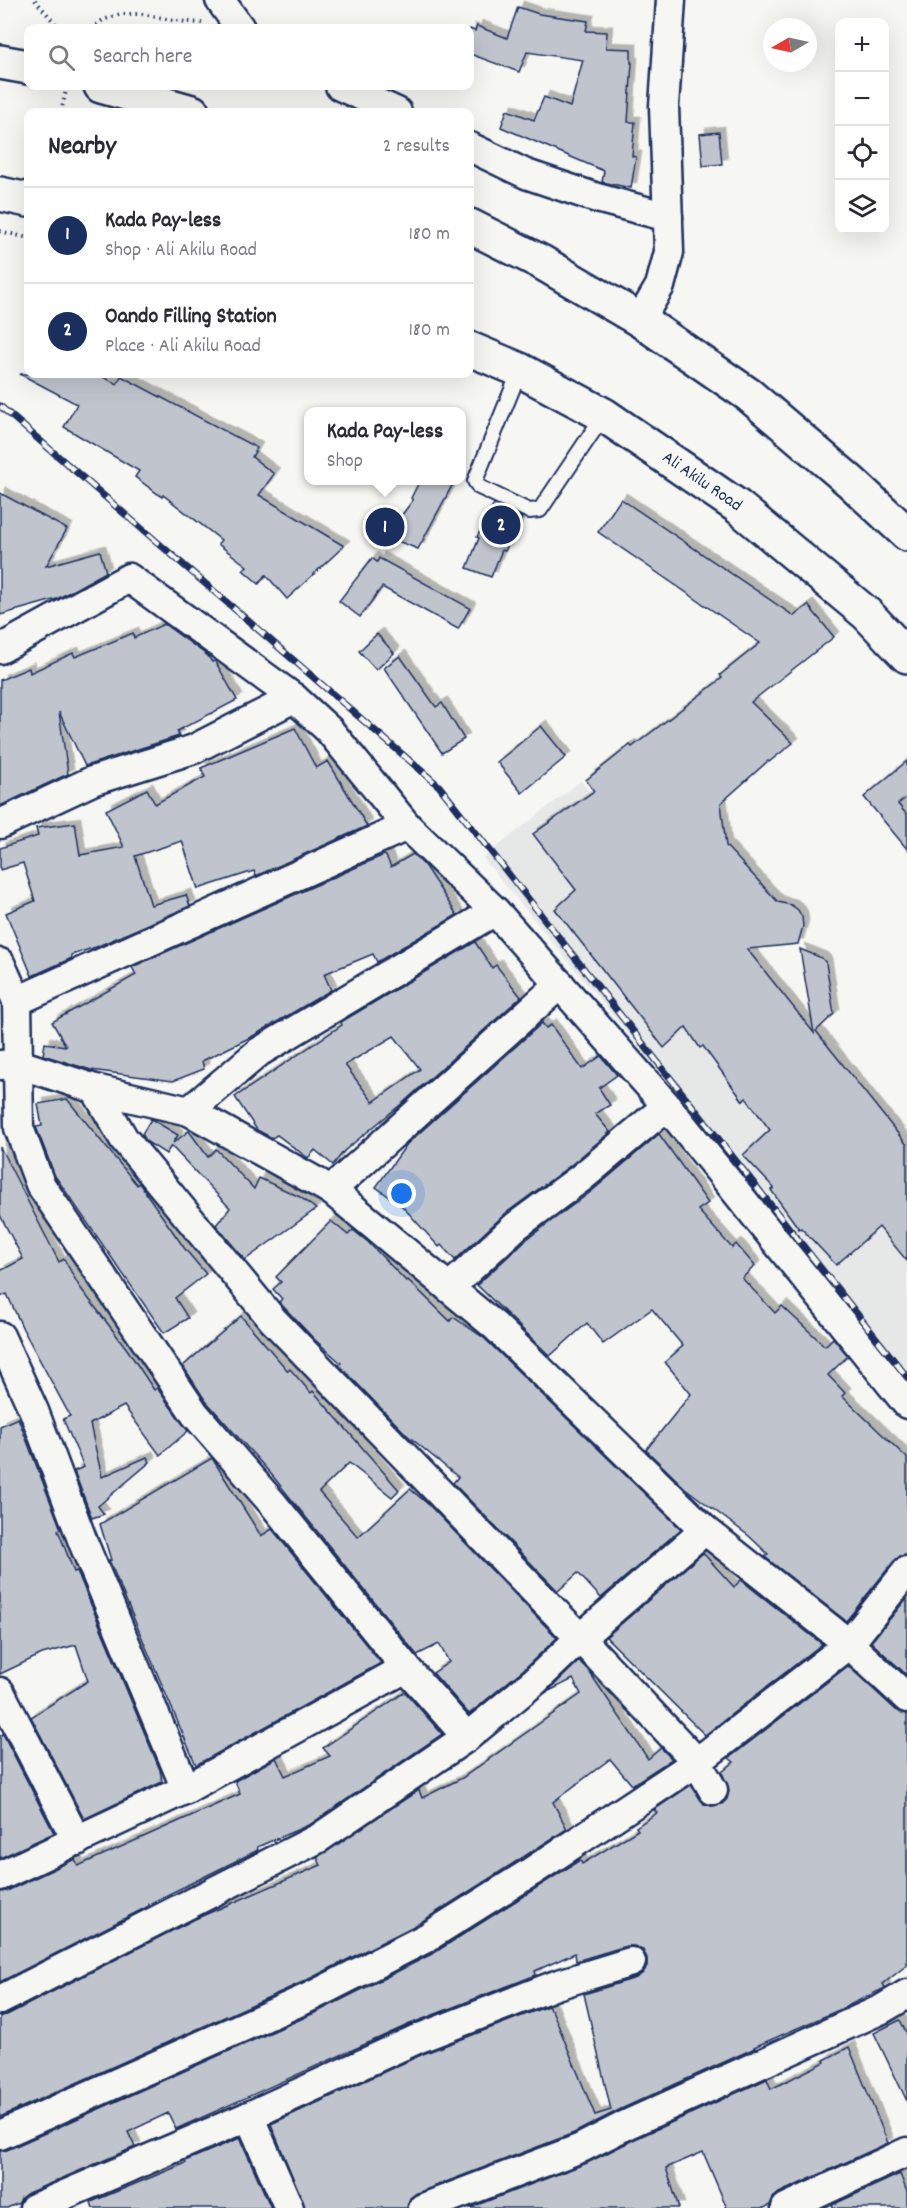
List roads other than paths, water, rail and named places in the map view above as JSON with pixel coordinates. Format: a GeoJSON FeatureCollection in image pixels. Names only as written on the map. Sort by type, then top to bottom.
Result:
{"type":"FeatureCollection","features":[{"type":"Feature","properties":{"kind":"main road"},"geometry":{"type":"LineString","coordinates":[[0,62],[24,66]]}},
{"type":"Feature","properties":{"kind":"main road"},"geometry":{"type":"LineString","coordinates":[[115,90],[178,108]]}},
{"type":"Feature","properties":{"kind":"main road"},"geometry":{"type":"LineString","coordinates":[[0,194],[24,199]]}},
{"type":"Feature","properties":{"kind":"main road"},"geometry":{"type":"LineString","coordinates":[[474,228],[540,262],[640,320],[749,396],[851,482],[907,534]]}},
{"type":"Feature","properties":{"kind":"main road","name":"Ali Akilu Road"},"geometry":{"type":"LineString","coordinates":[[474,351],[520,370],[604,415],[737,506],[867,614],[907,656]]}},
{"type":"Feature","properties":{"kind":"street"},"geometry":{"type":"LineString","coordinates":[[220,0],[237,24]]}},
{"type":"Feature","properties":{"kind":"street"},"geometry":{"type":"LineString","coordinates":[[640,320],[660,286],[669,252],[664,106],[671,0]]}},
{"type":"Feature","properties":{"kind":"street"},"geometry":{"type":"LineString","coordinates":[[349,90],[388,108]]}},
{"type":"Feature","properties":{"kind":"street"},"geometry":{"type":"LineString","coordinates":[[474,149],[526,174],[597,198],[668,217]]}},
{"type":"Feature","properties":{"kind":"street"},"geometry":{"type":"LineString","coordinates":[[0,649],[129,578],[294,698],[329,730],[407,826],[495,911],[667,1106],[907,1404]]}},
{"type":"Feature","properties":{"kind":"street"},"geometry":{"type":"LineString","coordinates":[[0,824],[92,781],[194,749],[294,698]]}},
{"type":"Feature","properties":{"kind":"street"},"geometry":{"type":"LineString","coordinates":[[17,1001],[407,826]]}},
{"type":"Feature","properties":{"kind":"street"},"geometry":{"type":"LineString","coordinates":[[189,1111],[259,1052],[495,911]]}},
{"type":"Feature","properties":{"kind":"street"},"geometry":{"type":"LineString","coordinates":[[0,963],[17,1001],[9,1065],[19,1128],[40,1184],[195,1414],[274,1505],[406,1668],[467,1737]]}},
{"type":"Feature","properties":{"kind":"street"},"geometry":{"type":"LineString","coordinates":[[331,1190],[560,984]]}},
{"type":"Feature","properties":{"kind":"street"},"geometry":{"type":"LineString","coordinates":[[9,1065],[95,1089],[189,1111],[331,1190],[495,1326],[705,1530],[849,1644],[907,1698]]}},
{"type":"Feature","properties":{"kind":"street"},"geometry":{"type":"LineString","coordinates":[[95,1089],[124,1139],[273,1320],[697,1762],[713,1790]]}},
{"type":"Feature","properties":{"kind":"street"},"geometry":{"type":"LineString","coordinates":[[449,1288],[516,1226],[581,1178],[667,1106]]}},
{"type":"Feature","properties":{"kind":"street"},"geometry":{"type":"LineString","coordinates":[[0,1336],[34,1411],[83,1542],[186,1789]]}},
{"type":"Feature","properties":{"kind":"street"},"geometry":{"type":"LineString","coordinates":[[0,2000],[319,1838],[467,1737],[535,1681],[580,1638],[705,1530]]}},
{"type":"Feature","properties":{"kind":"street"},"geometry":{"type":"LineString","coordinates":[[0,2135],[312,1996],[426,1938],[531,1872],[697,1762],[849,1644],[907,1571]]}},
{"type":"Feature","properties":{"kind":"street"},"geometry":{"type":"LineString","coordinates":[[0,1876],[186,1789],[406,1668]]}},
{"type":"Feature","properties":{"kind":"street"},"geometry":{"type":"LineString","coordinates":[[0,1692],[77,1841]]}},
{"type":"Feature","properties":{"kind":"street"},"geometry":{"type":"LineString","coordinates":[[34,2208],[249,2116],[417,2039],[556,1985],[631,1962]]}},
{"type":"Feature","properties":{"kind":"street"},"geometry":{"type":"LineString","coordinates":[[423,2208],[581,2148],[628,2124],[882,2009],[907,1994]]}},
{"type":"Feature","properties":{"kind":"street"},"geometry":{"type":"LineString","coordinates":[[249,2116],[289,2208]]}},
{"type":"Feature","properties":{"kind":"street"},"geometry":{"type":"LineString","coordinates":[[786,2208],[907,2152]]}},
{"type":"Feature","properties":{"kind":"lane"},"geometry":{"type":"LineString","coordinates":[[520,370],[475,481],[479,487],[529,511],[540,510],[604,415]]}},
{"type":"Feature","properties":{"kind":"railway"},"geometry":{"type":"LineString","coordinates":[[0,406],[439,786],[907,1377]]}},
{"type":"Feature","properties":{"kind":"place","name":"Oando Filling Station"},"geometry":{"type":"Point","coordinates":[501,525]}},
{"type":"Feature","properties":{"kind":"place","name":"Kada Pay-less"},"geometry":{"type":"Point","coordinates":[385,527]}}]}
